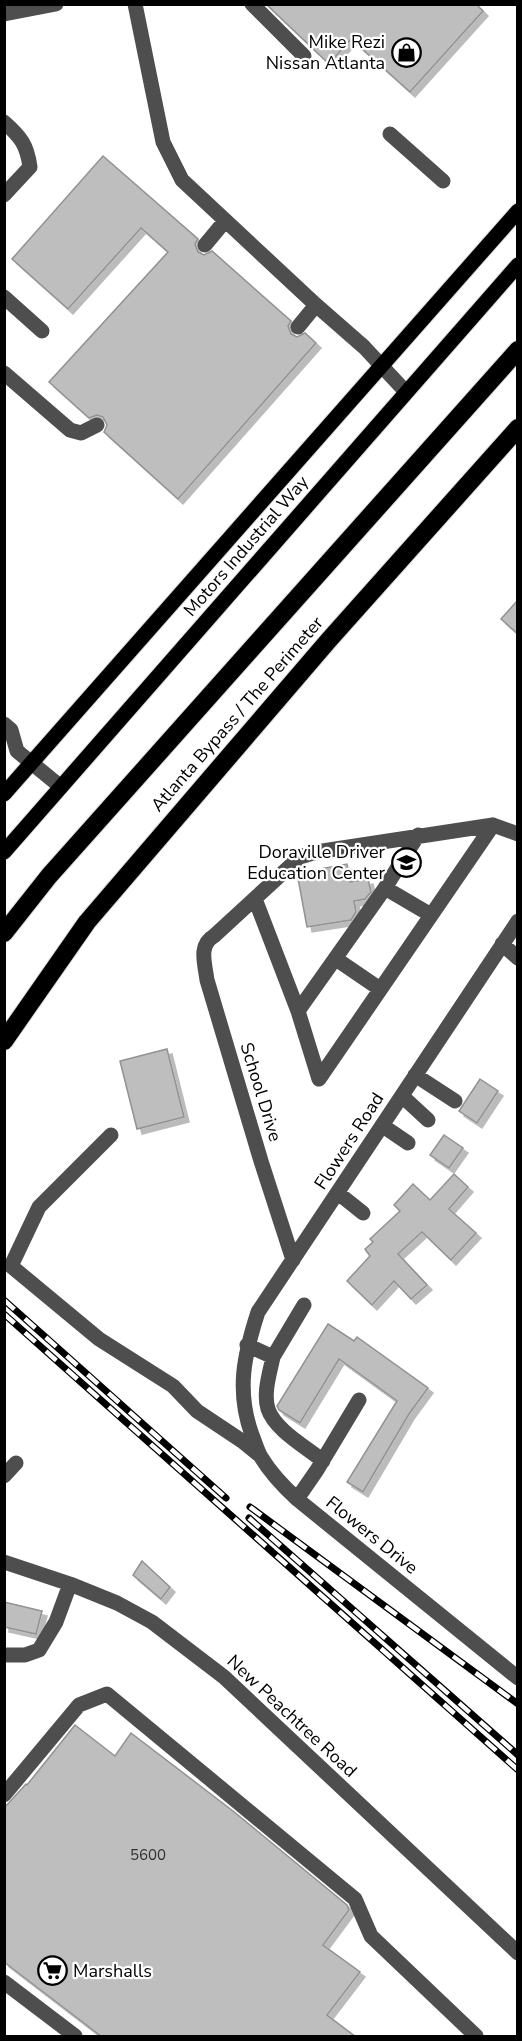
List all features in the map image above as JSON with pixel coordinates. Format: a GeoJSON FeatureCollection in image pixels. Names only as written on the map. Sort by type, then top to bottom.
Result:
{"type":"FeatureCollection","features":[{"type":"Feature","properties":{"kind":"highway","name":"Atlanta Bypass / The Perimeter"},"geometry":{"type":"LineString","coordinates":[[4,933],[49,876],[518,350]]}},
{"type":"Feature","properties":{"kind":"highway","name":"Atlanta Bypass / The Perimeter"},"geometry":{"type":"LineString","coordinates":[[4,1041],[87,921],[328,641],[518,428]]}},
{"type":"Feature","properties":{"kind":"main road","name":"Motors Industrial Way"},"geometry":{"type":"LineString","coordinates":[[4,794],[518,211]]}},
{"type":"Feature","properties":{"kind":"main road","name":"Motors Industrial Way"},"geometry":{"type":"LineString","coordinates":[[4,852],[518,265]]}},
{"type":"Feature","properties":{"kind":"street"},"geometry":{"type":"LineString","coordinates":[[4,14],[56,4]]}},
{"type":"Feature","properties":{"kind":"street"},"geometry":{"type":"LineString","coordinates":[[135,4],[163,142],[182,180],[364,347],[406,392]]}},
{"type":"Feature","properties":{"kind":"street"},"geometry":{"type":"LineString","coordinates":[[252,4],[304,56]]}},
{"type":"Feature","properties":{"kind":"street"},"geometry":{"type":"LineString","coordinates":[[4,122],[19,135],[28,152],[30,167],[4,195]]}},
{"type":"Feature","properties":{"kind":"street"},"geometry":{"type":"LineString","coordinates":[[390,134],[443,182]]}},
{"type":"Feature","properties":{"kind":"street"},"geometry":{"type":"LineString","coordinates":[[205,245],[225,221]]}},
{"type":"Feature","properties":{"kind":"street"},"geometry":{"type":"LineString","coordinates":[[4,297],[42,331]]}},
{"type":"Feature","properties":{"kind":"street"},"geometry":{"type":"LineString","coordinates":[[298,327],[316,305]]}},
{"type":"Feature","properties":{"kind":"street"},"geometry":{"type":"LineString","coordinates":[[4,372],[70,430],[81,433],[97,425]]}},
{"type":"Feature","properties":{"kind":"street"},"geometry":{"type":"LineString","coordinates":[[4,724],[11,730],[11,751],[32,763],[61,788]]}},
{"type":"Feature","properties":{"kind":"street"},"geometry":{"type":"LineString","coordinates":[[493,825],[319,1079],[298,1011],[255,899],[300,857],[315,852],[493,825],[518,834]]}},
{"type":"Feature","properties":{"kind":"street"},"geometry":{"type":"LineString","coordinates":[[298,1011],[386,888],[418,835]]}},
{"type":"Feature","properties":{"kind":"street"},"geometry":{"type":"LineString","coordinates":[[386,888],[431,915]]}},
{"type":"Feature","properties":{"kind":"street","name":"School Drive"},"geometry":{"type":"LineString","coordinates":[[255,899],[208,940],[203,950],[207,980],[293,1260]]}},
{"type":"Feature","properties":{"kind":"street","name":"Flowers Road"},"geometry":{"type":"LineString","coordinates":[[242,1393],[247,1345],[258,1312],[518,921]]}},
{"type":"Feature","properties":{"kind":"street"},"geometry":{"type":"LineString","coordinates":[[502,944],[518,958]]}},
{"type":"Feature","properties":{"kind":"street"},"geometry":{"type":"LineString","coordinates":[[336,959],[380,989]]}},
{"type":"Feature","properties":{"kind":"street"},"geometry":{"type":"LineString","coordinates":[[415,1075],[455,1101]]}},
{"type":"Feature","properties":{"kind":"street"},"geometry":{"type":"LineString","coordinates":[[402,1096],[428,1120]]}},
{"type":"Feature","properties":{"kind":"street"},"geometry":{"type":"LineString","coordinates":[[383,1126],[408,1143]]}},
{"type":"Feature","properties":{"kind":"street"},"geometry":{"type":"LineString","coordinates":[[111,1136],[39,1207],[11,1266],[99,1339],[173,1386],[197,1411],[260,1456]]}},
{"type":"Feature","properties":{"kind":"street"},"geometry":{"type":"LineString","coordinates":[[338,1193],[363,1213]]}},
{"type":"Feature","properties":{"kind":"street"},"geometry":{"type":"LineString","coordinates":[[304,1305],[273,1357],[268,1387],[268,1408],[281,1429],[323,1461]]}},
{"type":"Feature","properties":{"kind":"street"},"geometry":{"type":"LineString","coordinates":[[247,1345],[273,1357]]}},
{"type":"Feature","properties":{"kind":"street","name":"Flowers Drive"},"geometry":{"type":"LineString","coordinates":[[242,1393],[249,1425],[260,1456],[297,1499],[518,1678]]}},
{"type":"Feature","properties":{"kind":"street"},"geometry":{"type":"LineString","coordinates":[[297,1499],[323,1461],[359,1400]]}},
{"type":"Feature","properties":{"kind":"street"},"geometry":{"type":"LineString","coordinates":[[4,1476],[16,1463]]}},
{"type":"Feature","properties":{"kind":"street","name":"New Peachtree Road"},"geometry":{"type":"LineString","coordinates":[[4,1562],[70,1584],[117,1603],[152,1622],[224,1677],[518,1953]]}},
{"type":"Feature","properties":{"kind":"street"},"geometry":{"type":"LineString","coordinates":[[4,1655],[25,1655],[39,1650],[56,1622],[70,1584]]}},
{"type":"Feature","properties":{"kind":"street"},"geometry":{"type":"LineString","coordinates":[[4,1795],[79,1705],[107,1694],[355,1899],[370,1936],[476,2037]]}},
{"type":"Feature","properties":{"kind":"street"},"geometry":{"type":"LineString","coordinates":[[4,1983],[75,2037]]}},
{"type":"Feature","properties":{"kind":"building","name":"Mike Rezi Nissan Atlanta"},"geometry":{"type":"Polygon","coordinates":[[[266,4],[476,4],[483,11],[410,92],[351,39],[329,64],[266,4]]]}},
{"type":"Feature","properties":{"kind":"building"},"geometry":{"type":"Polygon","coordinates":[[[103,156],[198,239],[195,244],[198,252],[204,255],[212,251],[291,321],[288,326],[291,334],[297,337],[305,333],[316,343],[178,499],[104,432],[107,425],[103,417],[97,415],[89,418],[49,382],[168,252],[141,228],[68,309],[12,259],[103,156]]]}},
{"type":"Feature","properties":{"kind":"building"},"geometry":{"type":"Polygon","coordinates":[[[518,600],[518,634],[501,619],[518,600]]]}},
{"type":"Feature","properties":{"kind":"building"},"geometry":{"type":"Polygon","coordinates":[[[347,864],[350,882],[368,879],[371,892],[365,899],[354,901],[356,912],[351,920],[307,927],[297,873],[347,864]]]}},
{"type":"Feature","properties":{"kind":"building"},"geometry":{"type":"Polygon","coordinates":[[[167,1049],[184,1117],[137,1129],[120,1061],[167,1049]]]}},
{"type":"Feature","properties":{"kind":"building"},"geometry":{"type":"Polygon","coordinates":[[[480,1079],[498,1091],[477,1123],[459,1111],[480,1079]]]}},
{"type":"Feature","properties":{"kind":"building"},"geometry":{"type":"Polygon","coordinates":[[[444,1135],[463,1148],[449,1168],[430,1155],[444,1135]]]}},
{"type":"Feature","properties":{"kind":"building"},"geometry":{"type":"Polygon","coordinates":[[[454,1174],[468,1187],[449,1209],[476,1233],[451,1260],[422,1232],[398,1254],[427,1285],[411,1299],[394,1281],[372,1305],[347,1281],[370,1256],[365,1249],[373,1242],[370,1239],[400,1211],[394,1205],[413,1184],[430,1200],[454,1174]]]}},
{"type":"Feature","properties":{"kind":"building"},"geometry":{"type":"Polygon","coordinates":[[[328,1324],[354,1341],[357,1337],[428,1388],[409,1414],[363,1492],[347,1482],[397,1401],[339,1359],[300,1423],[279,1410],[277,1406],[328,1324]]]}},
{"type":"Feature","properties":{"kind":"building"},"geometry":{"type":"Polygon","coordinates":[[[142,1561],[170,1587],[161,1599],[133,1575],[142,1561]]]}},
{"type":"Feature","properties":{"kind":"building"},"geometry":{"type":"Polygon","coordinates":[[[4,1602],[42,1611],[36,1634],[4,1627],[4,1602]]]}},
{"type":"Feature","properties":{"kind":"building"},"geometry":{"type":"Polygon","coordinates":[[[75,1725],[115,1756],[131,1733],[233,1811],[347,1905],[349,1910],[323,1945],[360,1972],[327,2015],[356,2037],[102,2037],[4,1962],[4,1808],[27,1785],[75,1725]]]}},
{"type":"Feature","properties":{"kind":"railway"},"geometry":{"type":"LineString","coordinates":[[4,1300],[226,1498]]}},
{"type":"Feature","properties":{"kind":"railway"},"geometry":{"type":"LineString","coordinates":[[4,1314],[518,1770]]}},
{"type":"Feature","properties":{"kind":"railway"},"geometry":{"type":"LineString","coordinates":[[250,1507],[518,1704]]}},
{"type":"Feature","properties":{"kind":"railway"},"geometry":{"type":"LineString","coordinates":[[249,1518],[518,1755]]}},
{"type":"Feature","properties":{"kind":"place","name":"Mike Rezi Nissan Atlanta"},"geometry":{"type":"Point","coordinates":[406,52]}},
{"type":"Feature","properties":{"kind":"place","name":"Doraville Driver Education Center"},"geometry":{"type":"Point","coordinates":[406,862]}},
{"type":"Feature","properties":{"kind":"place","name":"Marshalls"},"geometry":{"type":"Point","coordinates":[52,1971]}}]}
